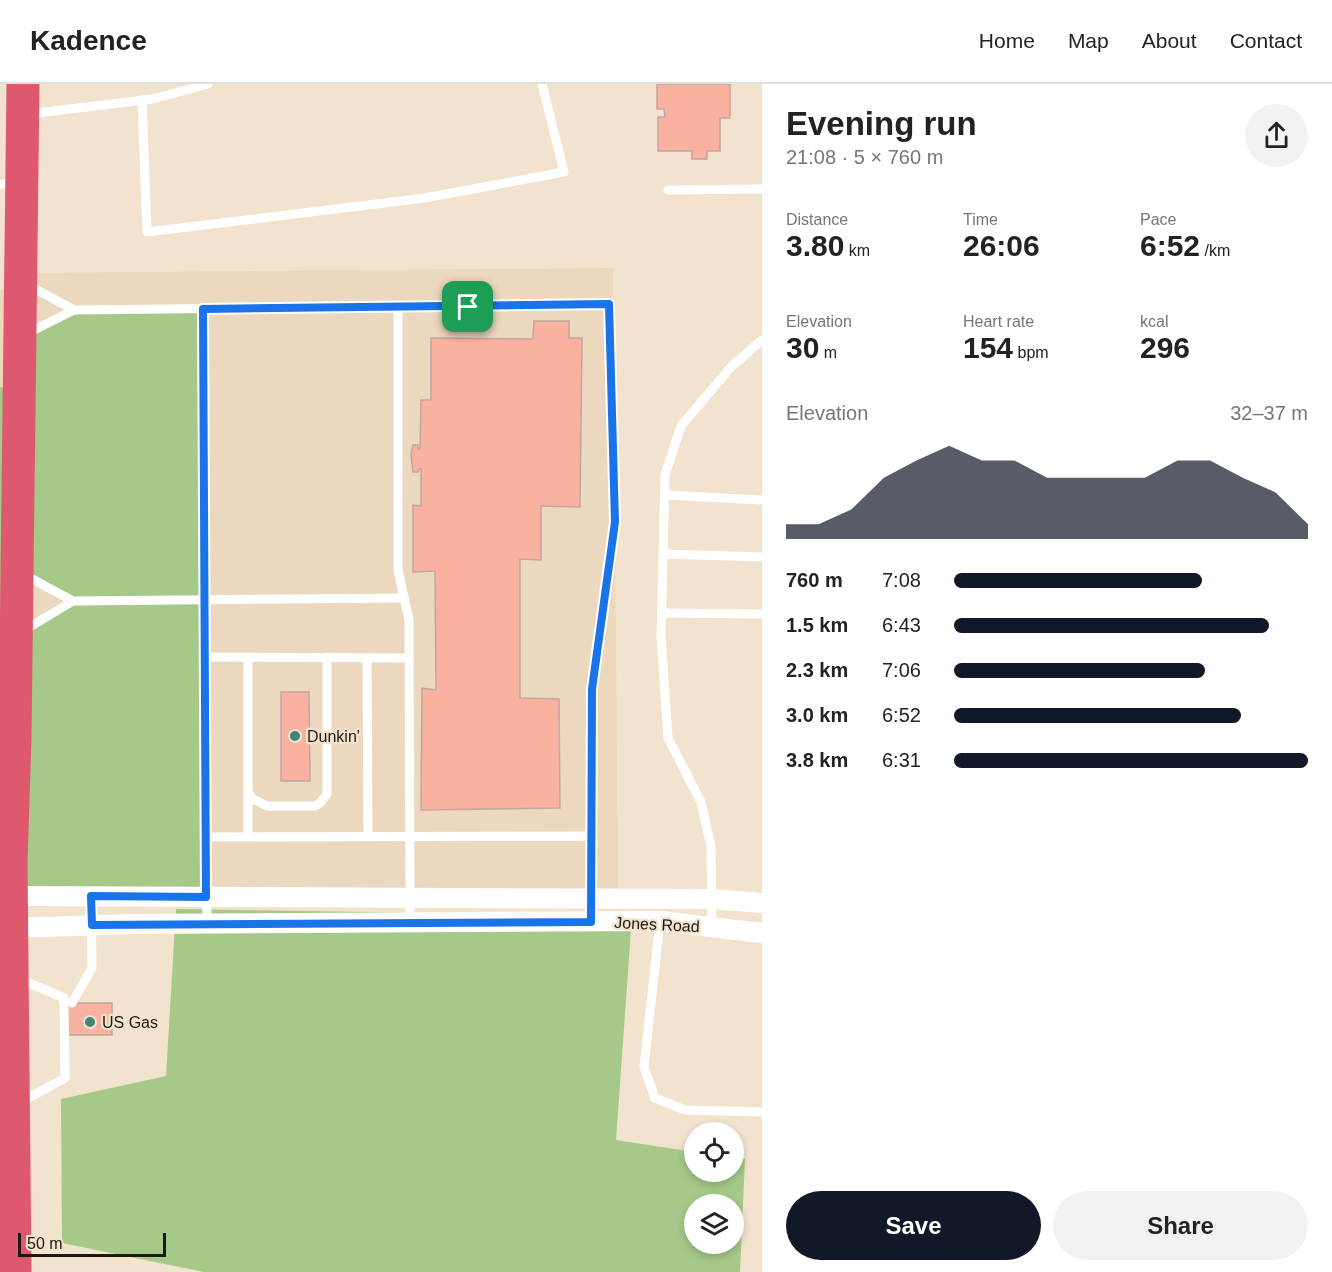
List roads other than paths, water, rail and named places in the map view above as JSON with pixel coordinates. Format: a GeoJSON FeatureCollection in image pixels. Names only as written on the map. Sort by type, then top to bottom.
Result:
{"type":"FeatureCollection","features":[{"type":"Feature","properties":{"kind":"highway"},"geometry":{"type":"LineString","coordinates":[[15,1272],[12,976],[6,912],[16,635],[14,393],[21,281],[11,182],[23,99]]}},
{"type":"Feature","properties":{"kind":"street","name":"Jones Road"},"geometry":{"type":"LineString","coordinates":[[6,912],[91,896],[711,899],[762,903]]}},
{"type":"Feature","properties":{"kind":"street","name":"Jones Road"},"geometry":{"type":"LineString","coordinates":[[6,912],[92,925],[660,921],[762,933]]}},
{"type":"Feature","properties":{"kind":"lane"},"geometry":{"type":"LineString","coordinates":[[23,99],[142,100],[208,84]]}},
{"type":"Feature","properties":{"kind":"lane"},"geometry":{"type":"LineString","coordinates":[[142,100],[147,232],[425,198],[564,172],[542,84]]}},
{"type":"Feature","properties":{"kind":"lane"},"geometry":{"type":"LineString","coordinates":[[668,190],[762,189]]}},
{"type":"Feature","properties":{"kind":"lane"},"geometry":{"type":"LineString","coordinates":[[21,281],[74,310]]}},
{"type":"Feature","properties":{"kind":"lane"},"geometry":{"type":"LineString","coordinates":[[17,331],[74,310],[609,304],[615,522],[592,689],[591,922]]}},
{"type":"Feature","properties":{"kind":"lane"},"geometry":{"type":"LineString","coordinates":[[398,308],[398,570],[409,620],[411,922]]}},
{"type":"Feature","properties":{"kind":"lane"},"geometry":{"type":"LineString","coordinates":[[203,309],[207,923]]}},
{"type":"Feature","properties":{"kind":"lane"},"geometry":{"type":"LineString","coordinates":[[712,927],[711,846],[701,802],[668,738],[661,636],[665,475],[681,426],[732,367],[762,340]]}},
{"type":"Feature","properties":{"kind":"lane"},"geometry":{"type":"LineString","coordinates":[[665,495],[762,500]]}},
{"type":"Feature","properties":{"kind":"lane"},"geometry":{"type":"LineString","coordinates":[[664,554],[762,557]]}},
{"type":"Feature","properties":{"kind":"lane"},"geometry":{"type":"LineString","coordinates":[[17,570],[73,601],[404,598]]}},
{"type":"Feature","properties":{"kind":"lane"},"geometry":{"type":"LineString","coordinates":[[16,635],[73,601]]}},
{"type":"Feature","properties":{"kind":"lane"},"geometry":{"type":"LineString","coordinates":[[662,613],[762,614]]}},
{"type":"Feature","properties":{"kind":"lane"},"geometry":{"type":"LineString","coordinates":[[205,657],[409,658]]}},
{"type":"Feature","properties":{"kind":"lane"},"geometry":{"type":"LineString","coordinates":[[248,657],[248,837]]}},
{"type":"Feature","properties":{"kind":"lane"},"geometry":{"type":"LineString","coordinates":[[248,792],[253,799],[267,806],[315,806],[327,794],[327,657]]}},
{"type":"Feature","properties":{"kind":"lane"},"geometry":{"type":"LineString","coordinates":[[367,658],[368,836]]}},
{"type":"Feature","properties":{"kind":"lane"},"geometry":{"type":"LineString","coordinates":[[206,837],[590,836]]}},
{"type":"Feature","properties":{"kind":"lane"},"geometry":{"type":"LineString","coordinates":[[68,1009],[92,969],[91,896]]}},
{"type":"Feature","properties":{"kind":"lane"},"geometry":{"type":"LineString","coordinates":[[660,921],[644,1067],[655,1098],[685,1110],[762,1112]]}},
{"type":"Feature","properties":{"kind":"lane"},"geometry":{"type":"LineString","coordinates":[[12,976],[64,998],[68,1009],[65,1078],[14,1106]]}},
{"type":"Feature","properties":{"kind":"place","name":"Dunkin'"},"geometry":{"type":"Point","coordinates":[295,736]}},
{"type":"Feature","properties":{"kind":"place","name":"US Gas"},"geometry":{"type":"Point","coordinates":[90,1022]}}]}
